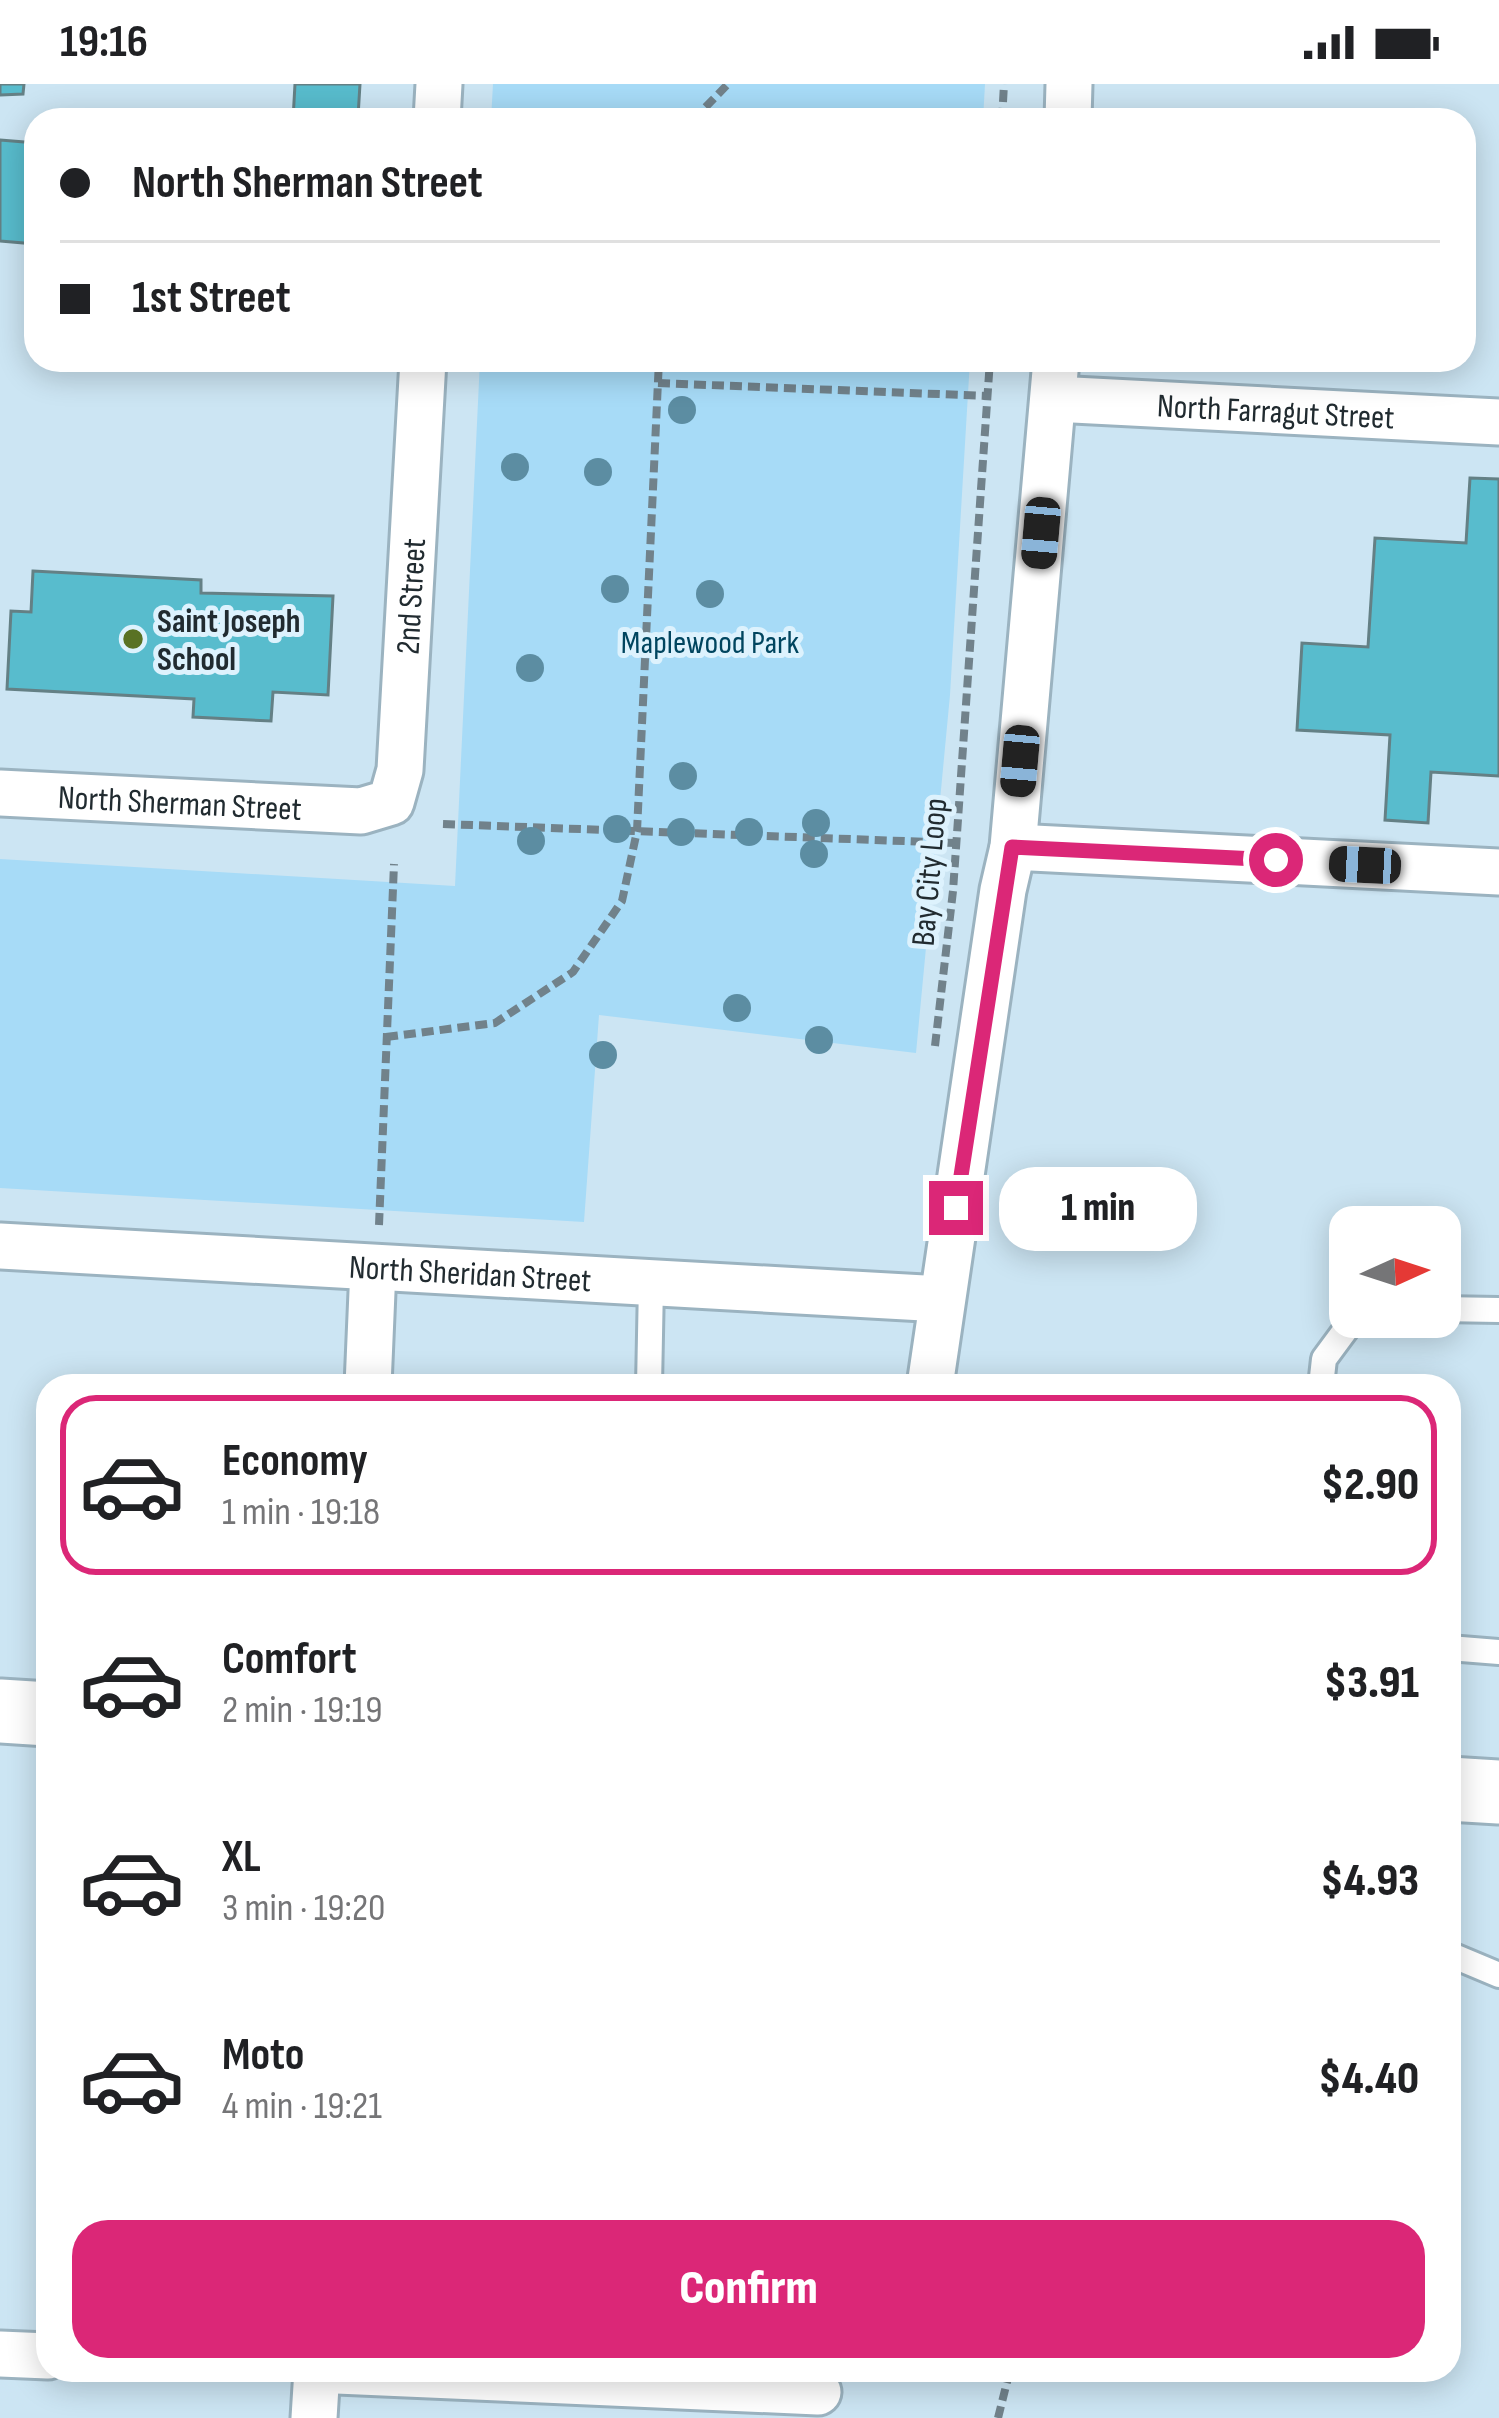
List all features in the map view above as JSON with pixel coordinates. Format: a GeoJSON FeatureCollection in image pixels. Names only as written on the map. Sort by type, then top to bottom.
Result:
{"type":"FeatureCollection","features":[{"type":"Feature","properties":{"kind":"street","name":"2nd Street"},"geometry":{"type":"LineString","coordinates":[[361,811],[391,802],[400,770],[422,372]]}},
{"type":"Feature","properties":{"kind":"street","name":"North Farragut Street"},"geometry":{"type":"LineString","coordinates":[[1055,380],[1499,422]]}},
{"type":"Feature","properties":{"kind":"street"},"geometry":{"type":"LineString","coordinates":[[932,1374],[1012,847],[1055,380]]}},
{"type":"Feature","properties":{"kind":"street","name":"North Sherman Street"},"geometry":{"type":"LineString","coordinates":[[0,793],[361,811]]}},
{"type":"Feature","properties":{"kind":"street"},"geometry":{"type":"LineString","coordinates":[[1012,847],[1499,872]]}},
{"type":"Feature","properties":{"kind":"street","name":"North Sheridan Street"},"geometry":{"type":"LineString","coordinates":[[0,1246],[376,1246],[651,1284],[942,1299]]}},
{"type":"Feature","properties":{"kind":"street"},"geometry":{"type":"LineString","coordinates":[[369,1374],[376,1246]]}},
{"type":"Feature","properties":{"kind":"street"},"geometry":{"type":"LineString","coordinates":[[0,1712],[36,1714]]}},
{"type":"Feature","properties":{"kind":"street"},"geometry":{"type":"LineString","coordinates":[[1461,1790],[1499,1792]]}},
{"type":"Feature","properties":{"kind":"street"},"geometry":{"type":"LineString","coordinates":[[0,2354],[36,2356]]}},
{"type":"Feature","properties":{"kind":"street"},"geometry":{"type":"LineString","coordinates":[[314,2418],[316,2382]]}},
{"type":"Feature","properties":{"kind":"street"},"geometry":{"type":"LineString","coordinates":[[590,2382],[818,2392]]}},
{"type":"Feature","properties":{"kind":"lane"},"geometry":{"type":"LineString","coordinates":[[649,1374],[651,1284]]}},
{"type":"Feature","properties":{"kind":"lane"},"geometry":{"type":"LineString","coordinates":[[1461,1310],[1499,1310]]}},
{"type":"Feature","properties":{"kind":"lane"},"geometry":{"type":"LineString","coordinates":[[1322,1374],[1324,1359],[1340,1338]]}},
{"type":"Feature","properties":{"kind":"lane"},"geometry":{"type":"LineString","coordinates":[[1461,1649],[1499,1652]]}},
{"type":"Feature","properties":{"kind":"lane"},"geometry":{"type":"LineString","coordinates":[[1461,1959],[1499,1975]]}},
{"type":"Feature","properties":{"kind":"path"},"geometry":{"type":"LineString","coordinates":[[705,108],[728,84]]}},
{"type":"Feature","properties":{"kind":"path"},"geometry":{"type":"LineString","coordinates":[[386,1037],[495,1022],[573,972],[622,901],[637,831],[658,372]]}},
{"type":"Feature","properties":{"kind":"path","name":"Bay City Loop"},"geometry":{"type":"LineString","coordinates":[[934,1052],[956,843],[989,372]]}},
{"type":"Feature","properties":{"kind":"path"},"geometry":{"type":"LineString","coordinates":[[658,383],[988,396]]}},
{"type":"Feature","properties":{"kind":"path"},"geometry":{"type":"LineString","coordinates":[[443,824],[956,843]]}},
{"type":"Feature","properties":{"kind":"path"},"geometry":{"type":"LineString","coordinates":[[376,1246],[394,864]]}},
{"type":"Feature","properties":{"kind":"path"},"geometry":{"type":"LineString","coordinates":[[998,2418],[1007,2382]]}},
{"type":"Feature","properties":{"kind":"green space"},"geometry":{"type":"Polygon","coordinates":[[[493,84],[985,84],[984,108],[492,108],[493,84]]]}},
{"type":"Feature","properties":{"kind":"green space","name":"Maplewood Park"},"geometry":{"type":"Polygon","coordinates":[[[479,372],[969,372],[950,695],[916,1053],[599,1015],[584,1222],[0,1188],[0,859],[455,886],[479,372]]]}},
{"type":"Feature","properties":{"kind":"building"},"geometry":{"type":"Polygon","coordinates":[[[0,84],[24,84],[23,94],[0,95],[0,84]]]}},
{"type":"Feature","properties":{"kind":"building"},"geometry":{"type":"Polygon","coordinates":[[[295,84],[360,84],[359,108],[294,108],[295,84]]]}},
{"type":"Feature","properties":{"kind":"building"},"geometry":{"type":"Polygon","coordinates":[[[0,140],[24,142],[24,243],[0,241],[0,140]]]}},
{"type":"Feature","properties":{"kind":"building"},"geometry":{"type":"Polygon","coordinates":[[[1470,478],[1499,479],[1499,776],[1431,772],[1428,823],[1385,820],[1390,735],[1297,730],[1302,643],[1368,647],[1375,538],[1466,543],[1470,478]]]}},
{"type":"Feature","properties":{"kind":"building"},"geometry":{"type":"Polygon","coordinates":[[[33,571],[201,580],[201,593],[333,596],[328,695],[273,692],[271,721],[193,717],[194,699],[7,689],[11,611],[31,612],[33,571]]]}},
{"type":"Feature","properties":{"kind":"place","name":"Saint Joseph School"},"geometry":{"type":"Point","coordinates":[133,639]}},
{"type":"Feature","properties":{"kind":"route"},"geometry":{"type":"LineString","coordinates":[[956,1208],[1012,847],[1276,860]]}}]}
